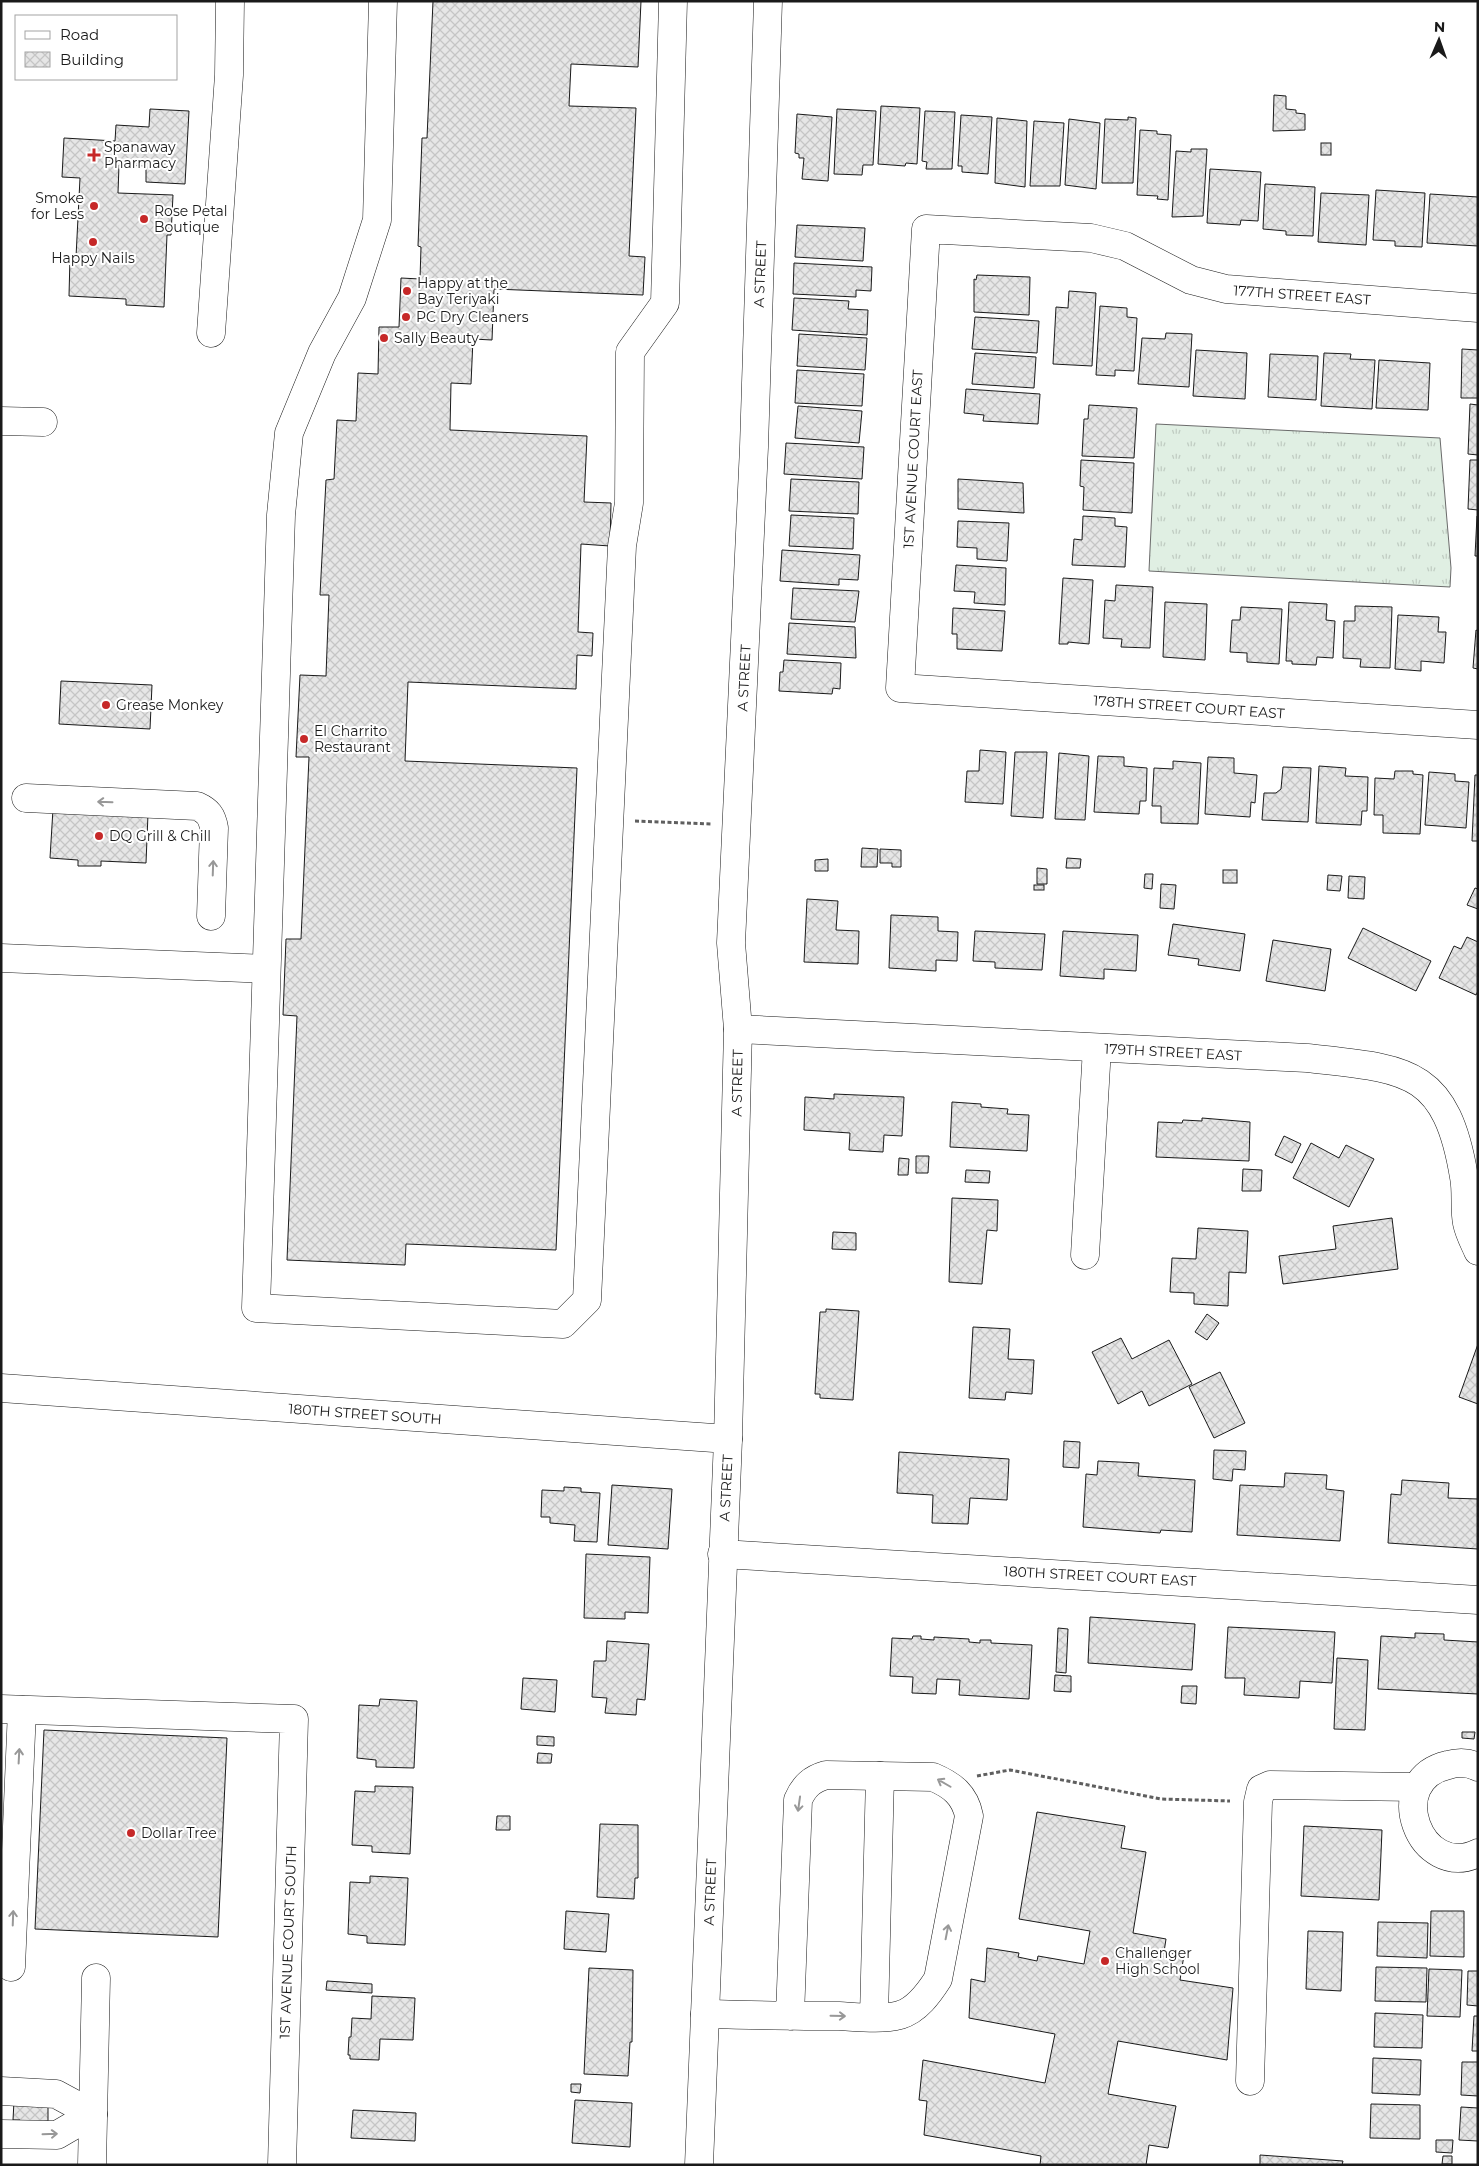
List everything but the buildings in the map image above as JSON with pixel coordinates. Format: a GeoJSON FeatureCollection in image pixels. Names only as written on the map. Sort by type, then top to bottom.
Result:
{"type":"FeatureCollection","features":[{"type":"Feature","properties":{"kind":"street"},"geometry":{"type":"LineString","coordinates":[[211,333],[229,75],[230,1]]}},
{"type":"Feature","properties":{"kind":"street"},"geometry":{"type":"LineString","coordinates":[[383,1],[377,220],[352,298],[322,353],[289,433],[281,516],[256,1308],[563,1324],[587,1300],[622,546],[629,503],[630,352],[665,303],[673,1]]}},
{"type":"Feature","properties":{"kind":"street","name":"A STREET"},"geometry":{"type":"LineString","coordinates":[[699,2165],[728,1439],[738,1028],[732,943],[754,447],[768,1]]}},
{"type":"Feature","properties":{"kind":"street","name":"177TH STREET EAST"},"geometry":{"type":"LineString","coordinates":[[926,229],[1091,238],[1125,246],[1191,280],[1226,289],[1261,294],[1478,308]]}},
{"type":"Feature","properties":{"kind":"street","name":"1ST AVENUE COURT EAST"},"geometry":{"type":"LineString","coordinates":[[900,688],[926,229]]}},
{"type":"Feature","properties":{"kind":"street"},"geometry":{"type":"LineString","coordinates":[[1,421],[43,422]]}},
{"type":"Feature","properties":{"kind":"street","name":"178TH STREET COURT EAST"},"geometry":{"type":"LineString","coordinates":[[900,688],[1478,725]]}},
{"type":"Feature","properties":{"kind":"street"},"geometry":{"type":"LineString","coordinates":[[26,798],[197,806],[208,811],[213,819],[214,828],[211,916]]}},
{"type":"Feature","properties":{"kind":"street"},"geometry":{"type":"LineString","coordinates":[[1,958],[266,969]]}},
{"type":"Feature","properties":{"kind":"street","name":"179TH STREET EAST"},"geometry":{"type":"LineString","coordinates":[[738,1028],[1307,1058],[1371,1066],[1411,1078],[1439,1100],[1450,1120],[1466,1185],[1467,1223],[1478,1252]]}},
{"type":"Feature","properties":{"kind":"street"},"geometry":{"type":"LineString","coordinates":[[1085,1255],[1097,1048]]}},
{"type":"Feature","properties":{"kind":"street","name":"180TH STREET SOUTH"},"geometry":{"type":"LineString","coordinates":[[1,1388],[728,1439]]}},
{"type":"Feature","properties":{"kind":"street","name":"180TH STREET COURT EAST"},"geometry":{"type":"LineString","coordinates":[[722,1554],[1478,1600]]}},
{"type":"Feature","properties":{"kind":"street"},"geometry":{"type":"LineString","coordinates":[[11,1709],[11,1967]]}},
{"type":"Feature","properties":{"kind":"street","name":"1ST AVENUE COURT SOUTH"},"geometry":{"type":"LineString","coordinates":[[11,1709],[294,1719],[282,2165]]}},
{"type":"Feature","properties":{"kind":"street"},"geometry":{"type":"LineString","coordinates":[[1478,1767],[1457,1762],[1441,1766],[1428,1774],[1418,1787],[1412,1803],[1413,1819],[1419,1834],[1429,1846],[1444,1854],[1458,1857],[1478,1853]]}},
{"type":"Feature","properties":{"kind":"street"},"geometry":{"type":"LineString","coordinates":[[705,2014],[790,2016],[874,2017],[900,2015],[914,2007],[929,1992],[938,1979],[968,1816],[967,1805],[961,1795],[945,1782],[933,1777],[820,1776],[815,1778],[802,1791],[798,1800],[790,2016]]}},
{"type":"Feature","properties":{"kind":"street"},"geometry":{"type":"LineString","coordinates":[[874,2017],[880,1776]]}},
{"type":"Feature","properties":{"kind":"street"},"geometry":{"type":"LineString","coordinates":[[1250,2081],[1258,1802],[1261,1789],[1270,1785],[1418,1787]]}},
{"type":"Feature","properties":{"kind":"street"},"geometry":{"type":"LineString","coordinates":[[92,2165],[96,1978]]}},
{"type":"Feature","properties":{"kind":"street"},"geometry":{"type":"LineString","coordinates":[[1,2091],[56,2094],[93,2114]]}},
{"type":"Feature","properties":{"kind":"street"},"geometry":{"type":"LineString","coordinates":[[1,2134],[57,2135],[93,2114]]}},
{"type":"Feature","properties":{"kind":"path"},"geometry":{"type":"LineString","coordinates":[[609,820],[737,825]]}},
{"type":"Feature","properties":{"kind":"path"},"geometry":{"type":"LineString","coordinates":[[945,1782],[1010,1770],[1161,1799],[1258,1802]]}},
{"type":"Feature","properties":{"kind":"green space"},"geometry":{"type":"Polygon","coordinates":[[[1156,424],[1440,438],[1451,568],[1450,587],[1149,571],[1156,424]]]}},
{"type":"Feature","properties":{"kind":"place","name":"Spanaway Pharmacy"},"geometry":{"type":"Point","coordinates":[94,155]}},
{"type":"Feature","properties":{"kind":"place","name":"Smoke for Less"},"geometry":{"type":"Point","coordinates":[94,206]}},
{"type":"Feature","properties":{"kind":"place","name":"Rose Petal Boutique"},"geometry":{"type":"Point","coordinates":[144,219]}},
{"type":"Feature","properties":{"kind":"place","name":"Happy Nails"},"geometry":{"type":"Point","coordinates":[93,242]}},
{"type":"Feature","properties":{"kind":"place","name":"Happy at the Bay Teriyaki"},"geometry":{"type":"Point","coordinates":[407,291]}},
{"type":"Feature","properties":{"kind":"place","name":"PC Dry Cleaners"},"geometry":{"type":"Point","coordinates":[406,317]}},
{"type":"Feature","properties":{"kind":"place","name":"Sally Beauty"},"geometry":{"type":"Point","coordinates":[384,338]}},
{"type":"Feature","properties":{"kind":"place","name":"Grease Monkey"},"geometry":{"type":"Point","coordinates":[106,705]}},
{"type":"Feature","properties":{"kind":"place","name":"El Charrito Restaurant"},"geometry":{"type":"Point","coordinates":[304,739]}},
{"type":"Feature","properties":{"kind":"place","name":"DQ Grill & Chill"},"geometry":{"type":"Point","coordinates":[99,836]}},
{"type":"Feature","properties":{"kind":"place","name":"Dollar Tree"},"geometry":{"type":"Point","coordinates":[131,1833]}},
{"type":"Feature","properties":{"kind":"place","name":"Challenger High School"},"geometry":{"type":"Point","coordinates":[1105,1961]}}]}
